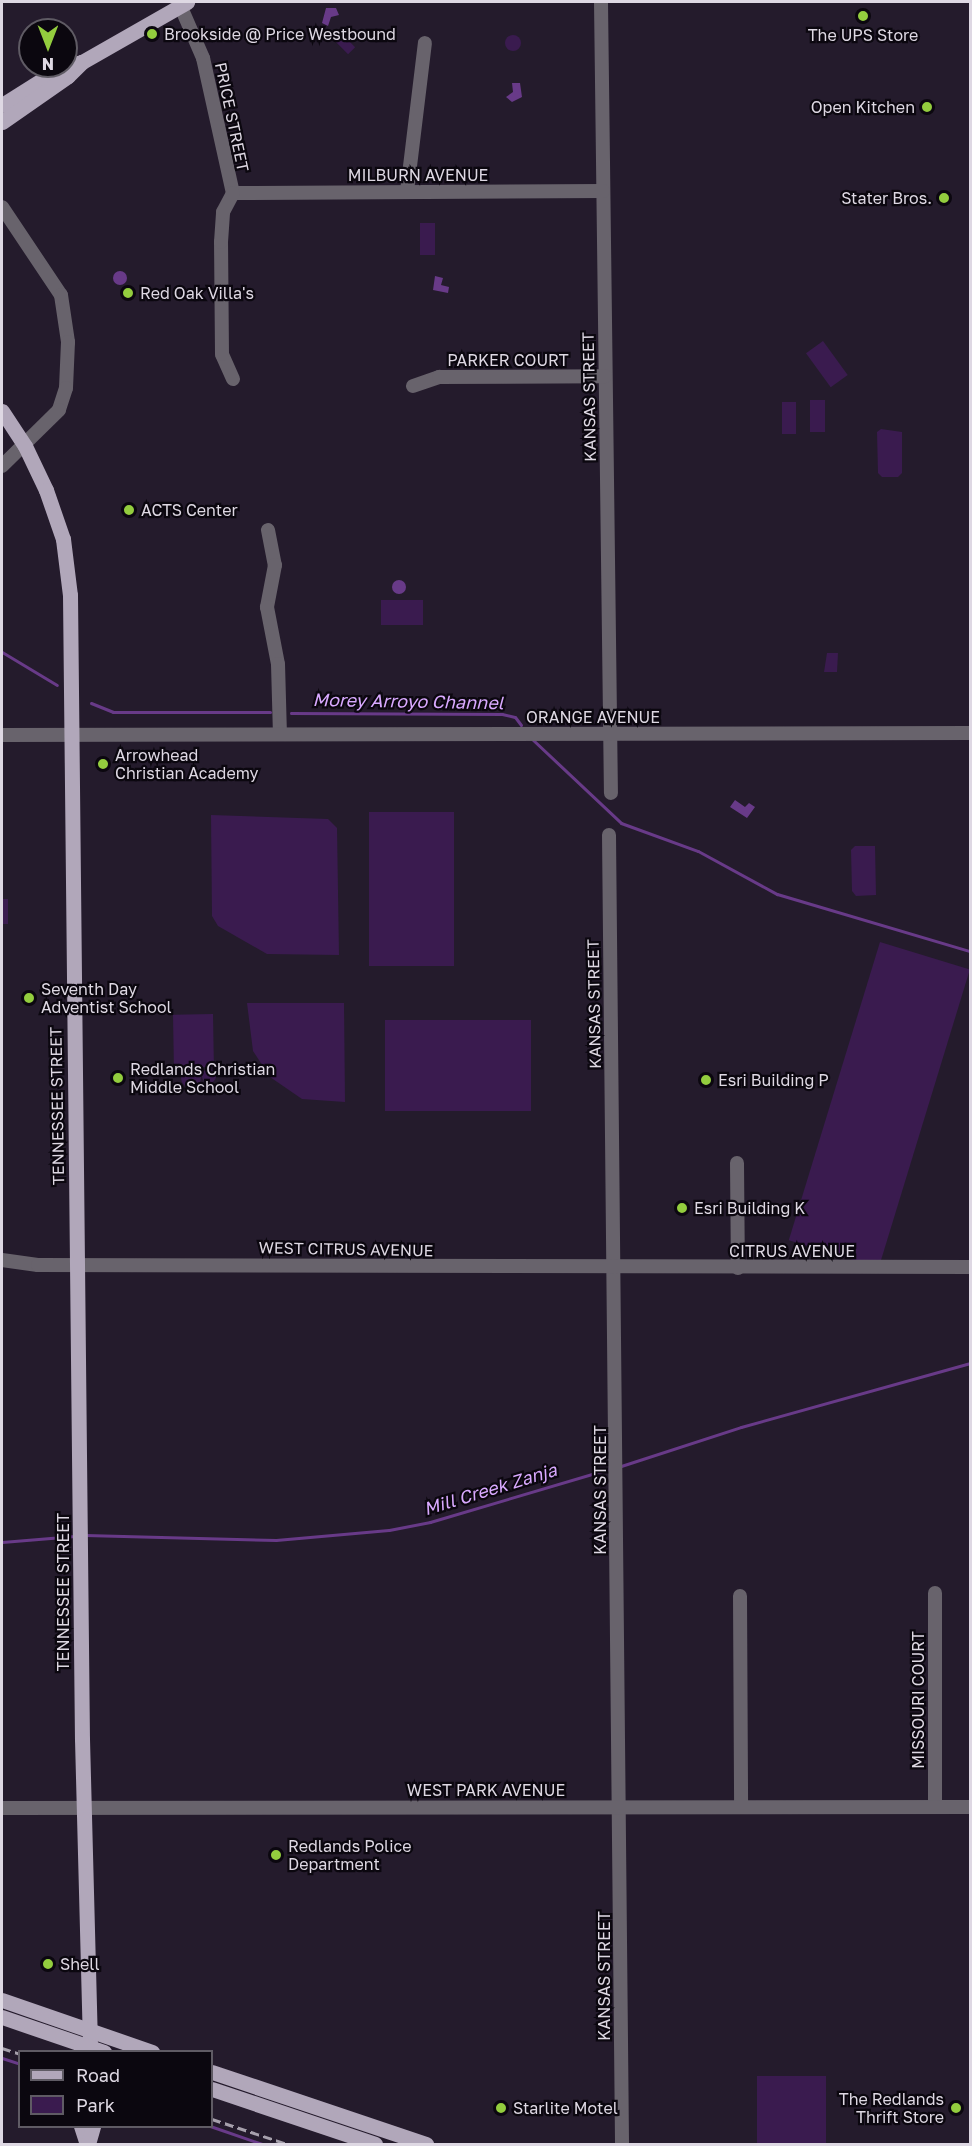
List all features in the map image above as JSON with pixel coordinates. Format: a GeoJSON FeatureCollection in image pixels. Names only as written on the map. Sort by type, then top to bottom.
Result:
{"type":"FeatureCollection","features":[{"type":"Feature","properties":{"kind":"main road"},"geometry":{"type":"LineString","coordinates":[[2,122],[68,76],[82,62],[183,3]]}},
{"type":"Feature","properties":{"kind":"main road"},"geometry":{"type":"LineString","coordinates":[[78,63],[82,62]]}},
{"type":"Feature","properties":{"kind":"main road"},"geometry":{"type":"LineString","coordinates":[[2,105],[46,78]]}},
{"type":"Feature","properties":{"kind":"main road","name":"TENNESSEE STREET"},"geometry":{"type":"LineString","coordinates":[[2,411],[25,446],[63,539],[70,595],[87,2050]]}},
{"type":"Feature","properties":{"kind":"main road"},"geometry":{"type":"LineString","coordinates":[[2,2000],[146,2050]]}},
{"type":"Feature","properties":{"kind":"main road"},"geometry":{"type":"LineString","coordinates":[[2,2017],[87,2050]]}},
{"type":"Feature","properties":{"kind":"main road"},"geometry":{"type":"LineString","coordinates":[[213,2072],[426,2145]]}},
{"type":"Feature","properties":{"kind":"main road"},"geometry":{"type":"LineString","coordinates":[[213,2089],[375,2145]]}},
{"type":"Feature","properties":{"kind":"main road"},"geometry":{"type":"LineString","coordinates":[[81,2128],[88,2145]]}},
{"type":"Feature","properties":{"kind":"main road"},"geometry":{"type":"LineString","coordinates":[[88,2145],[93,2128]]}},
{"type":"Feature","properties":{"kind":"street","name":"KANSAS STREET"},"geometry":{"type":"LineString","coordinates":[[600,2],[611,793]]}},
{"type":"Feature","properties":{"kind":"street","name":"PRICE STREET"},"geometry":{"type":"LineString","coordinates":[[183,3],[201,52],[233,192],[224,212],[221,242],[222,354],[233,379]]}},
{"type":"Feature","properties":{"kind":"street"},"geometry":{"type":"LineString","coordinates":[[407,191],[425,43]]}},
{"type":"Feature","properties":{"kind":"street","name":"MILBURN AVENUE"},"geometry":{"type":"LineString","coordinates":[[233,192],[603,191]]}},
{"type":"Feature","properties":{"kind":"street"},"geometry":{"type":"LineString","coordinates":[[2,207],[61,295],[67,327],[64,399],[59,410],[25,446],[2,466]]}},
{"type":"Feature","properties":{"kind":"street","name":"PARKER COURT"},"geometry":{"type":"LineString","coordinates":[[413,386],[439,377],[605,376]]}},
{"type":"Feature","properties":{"kind":"street"},"geometry":{"type":"LineString","coordinates":[[268,530],[275,565],[267,607],[278,664],[280,734]]}},
{"type":"Feature","properties":{"kind":"street","name":"ORANGE AVENUE"},"geometry":{"type":"LineString","coordinates":[[2,735],[970,733]]}},
{"type":"Feature","properties":{"kind":"street","name":"KANSAS STREET"},"geometry":{"type":"LineString","coordinates":[[609,835],[617,1451],[622,2145]]}},
{"type":"Feature","properties":{"kind":"street"},"geometry":{"type":"LineString","coordinates":[[736,1163],[738,1268]]}},
{"type":"Feature","properties":{"kind":"street"},"geometry":{"type":"LineString","coordinates":[[2,1260],[23,1264]]}},
{"type":"Feature","properties":{"kind":"street"},"geometry":{"type":"LineString","coordinates":[[2,1270],[23,1264]]}},
{"type":"Feature","properties":{"kind":"street","name":"WEST CITRUS AVENUE"},"geometry":{"type":"LineString","coordinates":[[23,1264],[614,1268]]}},
{"type":"Feature","properties":{"kind":"street","name":"CITRUS AVENUE"},"geometry":{"type":"LineString","coordinates":[[614,1268],[970,1267]]}},
{"type":"Feature","properties":{"kind":"street","name":"MISSOURI COURT"},"geometry":{"type":"LineString","coordinates":[[935,1593],[935,1807]]}},
{"type":"Feature","properties":{"kind":"street"},"geometry":{"type":"LineString","coordinates":[[740,1596],[741,1806]]}},
{"type":"Feature","properties":{"kind":"street","name":"WEST PARK AVENUE"},"geometry":{"type":"LineString","coordinates":[[2,1808],[970,1807]]}},
{"type":"Feature","properties":{"kind":"green space"},"geometry":{"type":"Polygon","coordinates":[[[341,33],[355,47],[348,54],[334,40],[341,33]]]}},
{"type":"Feature","properties":{"kind":"green space"},"geometry":{"type":"Polygon","coordinates":[[[513,35],[521,43],[513,51],[505,43],[513,35]]]}},
{"type":"Feature","properties":{"kind":"green space"},"geometry":{"type":"Polygon","coordinates":[[[420,223],[435,223],[435,255],[420,255],[420,223]]]}},
{"type":"Feature","properties":{"kind":"green space"},"geometry":{"type":"Polygon","coordinates":[[[823,341],[848,375],[831,387],[806,353],[823,341]]]}},
{"type":"Feature","properties":{"kind":"green space"},"geometry":{"type":"Polygon","coordinates":[[[810,400],[825,400],[825,432],[810,432],[810,400]]]}},
{"type":"Feature","properties":{"kind":"green space"},"geometry":{"type":"Polygon","coordinates":[[[782,402],[796,402],[796,434],[782,434],[782,402]]]}},
{"type":"Feature","properties":{"kind":"green space"},"geometry":{"type":"Polygon","coordinates":[[[881,429],[902,432],[902,473],[898,477],[882,477],[878,473],[877,432],[881,429]]]}},
{"type":"Feature","properties":{"kind":"green space"},"geometry":{"type":"Polygon","coordinates":[[[381,600],[423,600],[423,625],[381,625],[381,600]]]}},
{"type":"Feature","properties":{"kind":"green space"},"geometry":{"type":"Polygon","coordinates":[[[827,653],[838,653],[837,672],[824,672],[827,653]]]}},
{"type":"Feature","properties":{"kind":"green space"},"geometry":{"type":"Polygon","coordinates":[[[369,812],[454,812],[454,966],[369,966],[369,812]]]}},
{"type":"Feature","properties":{"kind":"green space"},"geometry":{"type":"Polygon","coordinates":[[[211,815],[328,819],[337,828],[339,955],[267,954],[218,926],[212,916],[211,815]]]}},
{"type":"Feature","properties":{"kind":"green space"},"geometry":{"type":"Polygon","coordinates":[[[855,846],[875,846],[876,895],[856,896],[852,891],[851,850],[855,846]]]}},
{"type":"Feature","properties":{"kind":"green space"},"geometry":{"type":"Polygon","coordinates":[[[2,899],[8,899],[8,924],[2,924],[2,899]]]}},
{"type":"Feature","properties":{"kind":"green space"},"geometry":{"type":"Polygon","coordinates":[[[880,942],[970,969],[879,1268],[789,1240],[880,942]]]}},
{"type":"Feature","properties":{"kind":"green space"},"geometry":{"type":"Polygon","coordinates":[[[247,1003],[344,1003],[345,1102],[302,1099],[270,1077],[253,1051],[247,1003]]]}},
{"type":"Feature","properties":{"kind":"green space"},"geometry":{"type":"Polygon","coordinates":[[[213,1014],[214,1067],[174,1068],[173,1015],[213,1014]]]}},
{"type":"Feature","properties":{"kind":"green space"},"geometry":{"type":"Polygon","coordinates":[[[385,1020],[531,1020],[531,1111],[385,1111],[385,1020]]]}},
{"type":"Feature","properties":{"kind":"green space"},"geometry":{"type":"Polygon","coordinates":[[[187,1068],[195,1068],[201,1074],[201,1082],[195,1088],[187,1088],[181,1082],[181,1074],[187,1068]]]}},
{"type":"Feature","properties":{"kind":"green space"},"geometry":{"type":"Polygon","coordinates":[[[206,1069],[212,1069],[216,1076],[212,1083],[206,1083],[202,1079],[202,1073],[206,1069]]]}},
{"type":"Feature","properties":{"kind":"green space"},"geometry":{"type":"Polygon","coordinates":[[[757,2076],[826,2076],[826,2144],[757,2144],[757,2076]]]}},
{"type":"Feature","properties":{"kind":"shaded area"},"geometry":{"type":"Polygon","coordinates":[[[326,8],[336,8],[339,15],[331,17],[328,26],[322,23],[326,8]]]}},
{"type":"Feature","properties":{"kind":"shaded area"},"geometry":{"type":"Polygon","coordinates":[[[512,83],[520,83],[522,97],[512,102],[506,97],[513,92],[512,83]]]}},
{"type":"Feature","properties":{"kind":"shaded area"},"geometry":{"type":"Polygon","coordinates":[[[120,271],[125,273],[127,278],[125,283],[120,285],[115,283],[113,278],[115,273],[120,271]]]}},
{"type":"Feature","properties":{"kind":"shaded area"},"geometry":{"type":"Polygon","coordinates":[[[435,276],[443,278],[441,285],[449,287],[448,293],[433,290],[435,276]]]}},
{"type":"Feature","properties":{"kind":"shaded area"},"geometry":{"type":"Polygon","coordinates":[[[399,580],[404,582],[406,587],[404,592],[399,594],[394,592],[392,587],[394,582],[399,580]]]}},
{"type":"Feature","properties":{"kind":"shaded area"},"geometry":{"type":"Polygon","coordinates":[[[735,800],[745,807],[749,803],[755,807],[747,818],[730,807],[735,800]]]}},
{"type":"Feature","properties":{"kind":"waterway","name":"Morey Arroyo Channel"},"geometry":{"type":"LineString","coordinates":[[2,652],[57,685]]}},
{"type":"Feature","properties":{"kind":"waterway","name":"Morey Arroyo Channel"},"geometry":{"type":"LineString","coordinates":[[91,703],[113,712],[270,712]]}},
{"type":"Feature","properties":{"kind":"waterway","name":"Morey Arroyo Channel"},"geometry":{"type":"LineString","coordinates":[[291,713],[502,714],[515,717],[521,725]]}},
{"type":"Feature","properties":{"kind":"waterway","name":"Morey Arroyo Channel"},"geometry":{"type":"LineString","coordinates":[[532,739],[621,823],[698,851],[777,894],[970,951]]}},
{"type":"Feature","properties":{"kind":"waterway","name":"Mill Creek Zanja"},"geometry":{"type":"LineString","coordinates":[[618,1467],[741,1427],[970,1363]]}},
{"type":"Feature","properties":{"kind":"waterway","name":"Mill Creek Zanja"},"geometry":{"type":"LineString","coordinates":[[85,1535],[276,1540],[389,1530],[430,1522],[612,1468]]}},
{"type":"Feature","properties":{"kind":"waterway","name":"Mill Creek Zanja"},"geometry":{"type":"LineString","coordinates":[[2,1542],[75,1536]]}},
{"type":"Feature","properties":{"kind":"waterway"},"geometry":{"type":"LineString","coordinates":[[2,2058],[18,2063]]}},
{"type":"Feature","properties":{"kind":"waterway"},"geometry":{"type":"LineString","coordinates":[[213,2127],[262,2144]]}},
{"type":"Feature","properties":{"kind":"railway"},"geometry":{"type":"LineString","coordinates":[[2,2048],[18,2053]]}},
{"type":"Feature","properties":{"kind":"railway"},"geometry":{"type":"LineString","coordinates":[[213,2119],[287,2144]]}},
{"type":"Feature","properties":{"kind":"place","name":"The UPS Store"},"geometry":{"type":"Point","coordinates":[863,16]}},
{"type":"Feature","properties":{"kind":"place","name":"Brookside @ Price Westbound"},"geometry":{"type":"Point","coordinates":[152,34]}},
{"type":"Feature","properties":{"kind":"place","name":"Open Kitchen"},"geometry":{"type":"Point","coordinates":[927,107]}},
{"type":"Feature","properties":{"kind":"place","name":"Stater Bros."},"geometry":{"type":"Point","coordinates":[944,198]}},
{"type":"Feature","properties":{"kind":"place","name":"Red Oak Villa's"},"geometry":{"type":"Point","coordinates":[128,293]}},
{"type":"Feature","properties":{"kind":"place","name":"ACTS Center"},"geometry":{"type":"Point","coordinates":[129,510]}},
{"type":"Feature","properties":{"kind":"place","name":"Arrowhead Christian Academy"},"geometry":{"type":"Point","coordinates":[103,764]}},
{"type":"Feature","properties":{"kind":"place","name":"Seventh Day Adventist School"},"geometry":{"type":"Point","coordinates":[29,998]}},
{"type":"Feature","properties":{"kind":"place","name":"Redlands Christian Middle School"},"geometry":{"type":"Point","coordinates":[118,1078]}},
{"type":"Feature","properties":{"kind":"place","name":"Esri Building P"},"geometry":{"type":"Point","coordinates":[706,1080]}},
{"type":"Feature","properties":{"kind":"place","name":"Esri Building K"},"geometry":{"type":"Point","coordinates":[682,1208]}},
{"type":"Feature","properties":{"kind":"place","name":"Redlands Police Department"},"geometry":{"type":"Point","coordinates":[276,1855]}},
{"type":"Feature","properties":{"kind":"place","name":"Shell"},"geometry":{"type":"Point","coordinates":[48,1964]}},
{"type":"Feature","properties":{"kind":"place","name":"Starlite Motel"},"geometry":{"type":"Point","coordinates":[501,2108]}},
{"type":"Feature","properties":{"kind":"place","name":"The Redlands Thrift Store"},"geometry":{"type":"Point","coordinates":[956,2108]}}]}
